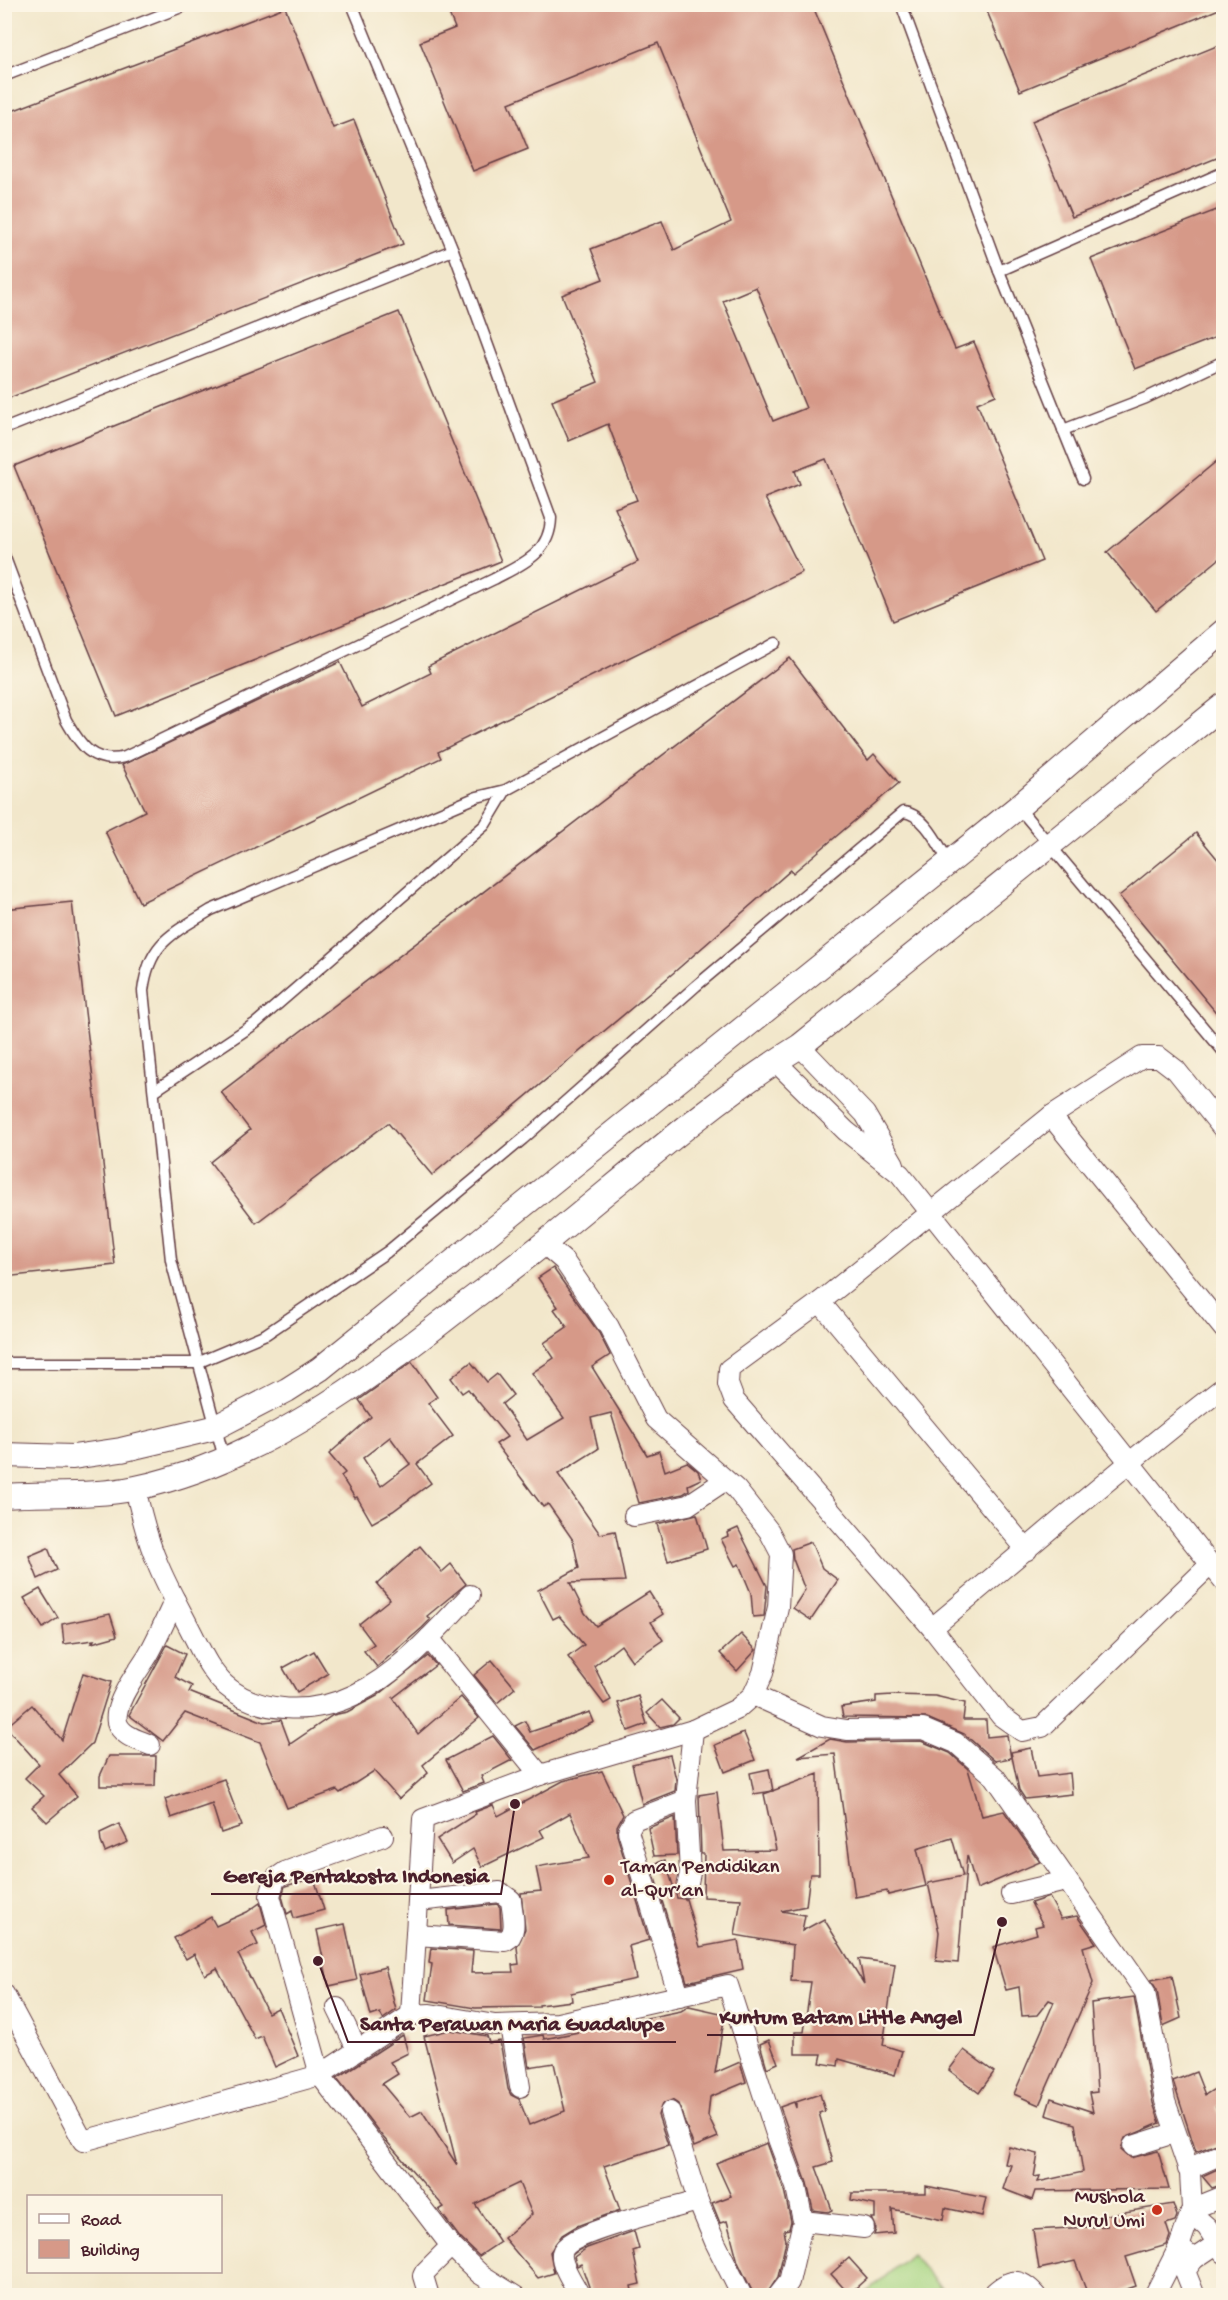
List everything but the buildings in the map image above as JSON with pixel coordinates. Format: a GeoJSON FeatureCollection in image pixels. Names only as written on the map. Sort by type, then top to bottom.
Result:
{"type":"FeatureCollection","features":[{"type":"Feature","properties":{"kind":"street"},"geometry":{"type":"LineString","coordinates":[[4,1455],[73,1457],[121,1450],[214,1428],[287,1390],[339,1355],[1018,807],[1224,631]]}},
{"type":"Feature","properties":{"kind":"street"},"geometry":{"type":"LineString","coordinates":[[4,1496],[135,1488],[224,1458],[285,1429],[382,1367],[544,1244],[645,1161],[775,1061],[800,1046],[1224,705]]}},
{"type":"Feature","properties":{"kind":"street"},"geometry":{"type":"LineString","coordinates":[[800,1046],[865,1114],[900,1174],[1224,1581]]}},
{"type":"Feature","properties":{"kind":"street"},"geometry":{"type":"LineString","coordinates":[[1210,1565],[1042,1727],[1022,1731],[1001,1716],[932,1628],[734,1400],[728,1384],[729,1370],[820,1302],[1051,1116],[1142,1057],[1159,1057],[1176,1070],[1224,1130]]}},
{"type":"Feature","properties":{"kind":"street"},"geometry":{"type":"LineString","coordinates":[[775,1061],[846,1131],[900,1174]]}},
{"type":"Feature","properties":{"kind":"street"},"geometry":{"type":"LineString","coordinates":[[1051,1116],[1224,1329]]}},
{"type":"Feature","properties":{"kind":"street"},"geometry":{"type":"LineString","coordinates":[[620,1130],[645,1161]]}},
{"type":"Feature","properties":{"kind":"street"},"geometry":{"type":"LineString","coordinates":[[411,2015],[423,1819],[540,1775],[693,1730],[730,1713],[753,1695],[763,1673],[778,1607],[782,1554],[753,1509],[736,1489],[724,1481],[656,1419],[609,1327],[564,1261],[544,1244]]}},
{"type":"Feature","properties":{"kind":"street"},"geometry":{"type":"LineString","coordinates":[[820,1302],[1027,1550]]}},
{"type":"Feature","properties":{"kind":"street"},"geometry":{"type":"LineString","coordinates":[[932,1628],[1027,1550],[1127,1462],[1224,1387]]}},
{"type":"Feature","properties":{"kind":"street"},"geometry":{"type":"LineString","coordinates":[[634,1516],[688,1505],[724,1481]]}},
{"type":"Feature","properties":{"kind":"street"},"geometry":{"type":"LineString","coordinates":[[135,1488],[156,1561],[211,1669],[226,1685],[266,1706],[292,1708],[321,1706],[353,1696],[380,1680],[429,1638],[470,1594]]}},
{"type":"Feature","properties":{"kind":"street"},"geometry":{"type":"LineString","coordinates":[[150,1745],[124,1733],[117,1720],[117,1714],[131,1681],[148,1654],[175,1600]]}},
{"type":"Feature","properties":{"kind":"street"},"geometry":{"type":"LineString","coordinates":[[429,1638],[540,1775]]}},
{"type":"Feature","properties":{"kind":"street"},"geometry":{"type":"LineString","coordinates":[[753,1695],[822,1726],[847,1730],[923,1729],[956,1743],[995,1777],[1148,1998],[1154,2056],[1174,2133],[1188,2169],[1191,2211],[1185,2271],[1195,2295]]}},
{"type":"Feature","properties":{"kind":"street"},"geometry":{"type":"LineString","coordinates":[[687,1887],[690,1873],[686,1800],[693,1730]]}},
{"type":"Feature","properties":{"kind":"street"},"geometry":{"type":"LineString","coordinates":[[679,1996],[628,1832],[634,1820],[686,1800]]}},
{"type":"Feature","properties":{"kind":"street"},"geometry":{"type":"LineString","coordinates":[[383,1836],[285,1872],[272,1884],[270,1896],[320,2075],[451,2247],[480,2274],[515,2295]]}},
{"type":"Feature","properties":{"kind":"street"},"geometry":{"type":"LineString","coordinates":[[1011,1894],[1066,1881]]}},
{"type":"Feature","properties":{"kind":"street"},"geometry":{"type":"LineString","coordinates":[[416,1935],[504,1941],[512,1936],[514,1925],[511,1900],[500,1892],[418,1901]]}},
{"type":"Feature","properties":{"kind":"street"},"geometry":{"type":"LineString","coordinates":[[4,1994],[83,2141],[320,2075],[411,2015],[430,2014],[510,2025],[558,2023],[728,1985],[771,2120],[796,2187],[803,2221],[789,2282],[778,2295]]}},
{"type":"Feature","properties":{"kind":"street"},"geometry":{"type":"LineString","coordinates":[[337,2008],[357,2049]]}},
{"type":"Feature","properties":{"kind":"street"},"geometry":{"type":"LineString","coordinates":[[510,2025],[519,2087]]}},
{"type":"Feature","properties":{"kind":"street"},"geometry":{"type":"LineString","coordinates":[[670,2112],[698,2201],[715,2242],[742,2295]]}},
{"type":"Feature","properties":{"kind":"street"},"geometry":{"type":"LineString","coordinates":[[1133,2146],[1174,2133]]}},
{"type":"Feature","properties":{"kind":"street"},"geometry":{"type":"LineString","coordinates":[[1188,2169],[1224,2153]]}},
{"type":"Feature","properties":{"kind":"street"},"geometry":{"type":"LineString","coordinates":[[1191,2211],[1224,2196]]}},
{"type":"Feature","properties":{"kind":"street"},"geometry":{"type":"LineString","coordinates":[[580,2295],[562,2258],[562,2251],[570,2242],[601,2229],[698,2201]]}},
{"type":"Feature","properties":{"kind":"street"},"geometry":{"type":"LineString","coordinates":[[1154,2295],[1186,2253],[1221,2248],[1207,2227],[1191,2211]]}},
{"type":"Feature","properties":{"kind":"street"},"geometry":{"type":"LineString","coordinates":[[803,2221],[864,2228]]}},
{"type":"Feature","properties":{"kind":"street"},"geometry":{"type":"LineString","coordinates":[[429,2295],[423,2276],[451,2247]]}},
{"type":"Feature","properties":{"kind":"street"},"geometry":{"type":"LineString","coordinates":[[991,2295],[1005,2282],[1012,2281],[1022,2283],[1037,2295]]}},
{"type":"Feature","properties":{"kind":"lane"},"geometry":{"type":"LineString","coordinates":[[4,76],[189,4]]}},
{"type":"Feature","properties":{"kind":"lane"},"geometry":{"type":"LineString","coordinates":[[4,555],[8,578],[75,737],[80,745],[113,760],[125,757],[494,579],[541,552],[551,530],[551,518],[453,250],[352,4]]}},
{"type":"Feature","properties":{"kind":"lane"},"geometry":{"type":"LineString","coordinates":[[901,4],[999,271],[1083,479]]}},
{"type":"Feature","properties":{"kind":"lane"},"geometry":{"type":"LineString","coordinates":[[999,271],[1224,172]]}},
{"type":"Feature","properties":{"kind":"lane"},"geometry":{"type":"LineString","coordinates":[[4,429],[453,250]]}},
{"type":"Feature","properties":{"kind":"lane"},"geometry":{"type":"LineString","coordinates":[[1063,430],[1146,398],[1224,361]]}},
{"type":"Feature","properties":{"kind":"lane"},"geometry":{"type":"LineString","coordinates":[[224,1458],[214,1428],[171,1260],[143,991],[146,968],[155,950],[176,932],[211,910],[477,797],[506,790],[777,643]]}},
{"type":"Feature","properties":{"kind":"lane"},"geometry":{"type":"LineString","coordinates":[[154,1091],[256,1023],[274,1008],[485,825],[506,790]]}},
{"type":"Feature","properties":{"kind":"lane"},"geometry":{"type":"LineString","coordinates":[[1018,807],[1223,1051]]}},
{"type":"Feature","properties":{"kind":"lane"},"geometry":{"type":"LineString","coordinates":[[4,1363],[197,1363],[266,1334],[387,1252],[523,1139],[696,986],[903,812],[913,814],[923,823],[950,862]]}},
{"type":"Feature","properties":{"kind":"green space"},"geometry":{"type":"Polygon","coordinates":[[[911,2254],[947,2295],[864,2295],[911,2254]]]}},
{"type":"Feature","properties":{"kind":"place","name":"Gereja Pentakosta Indonesia"},"geometry":{"type":"Point","coordinates":[515,1804]}},
{"type":"Feature","properties":{"kind":"place","name":"Taman Pendidikan al-Qur’an"},"geometry":{"type":"Point","coordinates":[609,1880]}},
{"type":"Feature","properties":{"kind":"place","name":"Kuntum Batam Little Angel"},"geometry":{"type":"Point","coordinates":[1002,1922]}},
{"type":"Feature","properties":{"kind":"place","name":"Santa Perawan Maria Guadalupe"},"geometry":{"type":"Point","coordinates":[318,1961]}},
{"type":"Feature","properties":{"kind":"place","name":"Mushola Nurul Umi"},"geometry":{"type":"Point","coordinates":[1157,2210]}}]}
